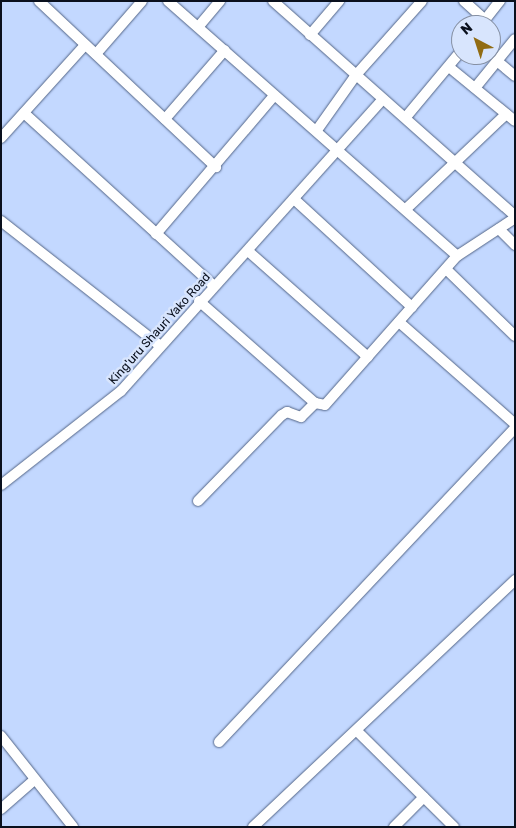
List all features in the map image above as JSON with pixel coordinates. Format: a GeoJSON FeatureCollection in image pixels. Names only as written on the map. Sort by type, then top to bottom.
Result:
{"type":"FeatureCollection","features":[{"type":"Feature","properties":{"kind":"street"},"geometry":{"type":"LineString","coordinates":[[39,1],[216,167]]}},
{"type":"Feature","properties":{"kind":"street"},"geometry":{"type":"LineString","coordinates":[[96,54],[142,1]]}},
{"type":"Feature","properties":{"kind":"street"},"geometry":{"type":"LineString","coordinates":[[168,1],[199,26],[274,96],[340,149],[457,256]]}},
{"type":"Feature","properties":{"kind":"street"},"geometry":{"type":"LineString","coordinates":[[199,26],[220,1]]}},
{"type":"Feature","properties":{"kind":"street"},"geometry":{"type":"LineString","coordinates":[[199,301],[315,403],[325,405],[457,256],[515,217],[406,117],[272,1]]}},
{"type":"Feature","properties":{"kind":"street"},"geometry":{"type":"LineString","coordinates":[[310,35],[339,1]]}},
{"type":"Feature","properties":{"kind":"street"},"geometry":{"type":"LineString","coordinates":[[316,130],[356,75],[422,1]]}},
{"type":"Feature","properties":{"kind":"street"},"geometry":{"type":"LineString","coordinates":[[464,1],[477,15]]}},
{"type":"Feature","properties":{"kind":"street"},"geometry":{"type":"LineString","coordinates":[[489,15],[500,1]]}},
{"type":"Feature","properties":{"kind":"street"},"geometry":{"type":"LineString","coordinates":[[501,56],[515,39]]}},
{"type":"Feature","properties":{"kind":"street"},"geometry":{"type":"LineString","coordinates":[[1,138],[85,45]]}},
{"type":"Feature","properties":{"kind":"street"},"geometry":{"type":"LineString","coordinates":[[165,119],[224,50]]}},
{"type":"Feature","properties":{"kind":"street"},"geometry":{"type":"LineString","coordinates":[[406,117],[451,64]]}},
{"type":"Feature","properties":{"kind":"street"},"geometry":{"type":"LineString","coordinates":[[501,64],[515,76]]}},
{"type":"Feature","properties":{"kind":"street"},"geometry":{"type":"LineString","coordinates":[[475,88],[494,65]]}},
{"type":"Feature","properties":{"kind":"street"},"geometry":{"type":"LineString","coordinates":[[449,67],[515,121]]}},
{"type":"Feature","properties":{"kind":"street"},"geometry":{"type":"LineString","coordinates":[[156,234],[216,167],[274,96]]}},
{"type":"Feature","properties":{"kind":"street","name":"King'uru Shauri Yako Road"},"geometry":{"type":"LineString","coordinates":[[1,485],[111,401],[159,345],[248,251],[383,99]]}},
{"type":"Feature","properties":{"kind":"street"},"geometry":{"type":"LineString","coordinates":[[24,113],[214,286]]}},
{"type":"Feature","properties":{"kind":"street"},"geometry":{"type":"LineString","coordinates":[[406,209],[506,114]]}},
{"type":"Feature","properties":{"kind":"street"},"geometry":{"type":"LineString","coordinates":[[294,199],[412,307]]}},
{"type":"Feature","properties":{"kind":"street"},"geometry":{"type":"LineString","coordinates":[[1,221],[159,345]]}},
{"type":"Feature","properties":{"kind":"street"},"geometry":{"type":"LineString","coordinates":[[499,229],[515,245]]}},
{"type":"Feature","properties":{"kind":"street"},"geometry":{"type":"LineString","coordinates":[[248,251],[368,357]]}},
{"type":"Feature","properties":{"kind":"street"},"geometry":{"type":"LineString","coordinates":[[446,269],[514,333]]}},
{"type":"Feature","properties":{"kind":"street"},"geometry":{"type":"LineString","coordinates":[[399,322],[515,424]]}},
{"type":"Feature","properties":{"kind":"street"},"geometry":{"type":"LineString","coordinates":[[198,501],[282,415],[287,412],[301,417],[315,403]]}},
{"type":"Feature","properties":{"kind":"street"},"geometry":{"type":"LineString","coordinates":[[219,742],[515,428]]}},
{"type":"Feature","properties":{"kind":"street"},"geometry":{"type":"LineString","coordinates":[[253,827],[358,732],[515,580]]}},
{"type":"Feature","properties":{"kind":"street"},"geometry":{"type":"LineString","coordinates":[[358,732],[454,827]]}},
{"type":"Feature","properties":{"kind":"street"},"geometry":{"type":"LineString","coordinates":[[1,736],[33,780],[73,827]]}},
{"type":"Feature","properties":{"kind":"street"},"geometry":{"type":"LineString","coordinates":[[1,809],[33,780]]}},
{"type":"Feature","properties":{"kind":"street"},"geometry":{"type":"LineString","coordinates":[[394,827],[424,796]]}}]}
